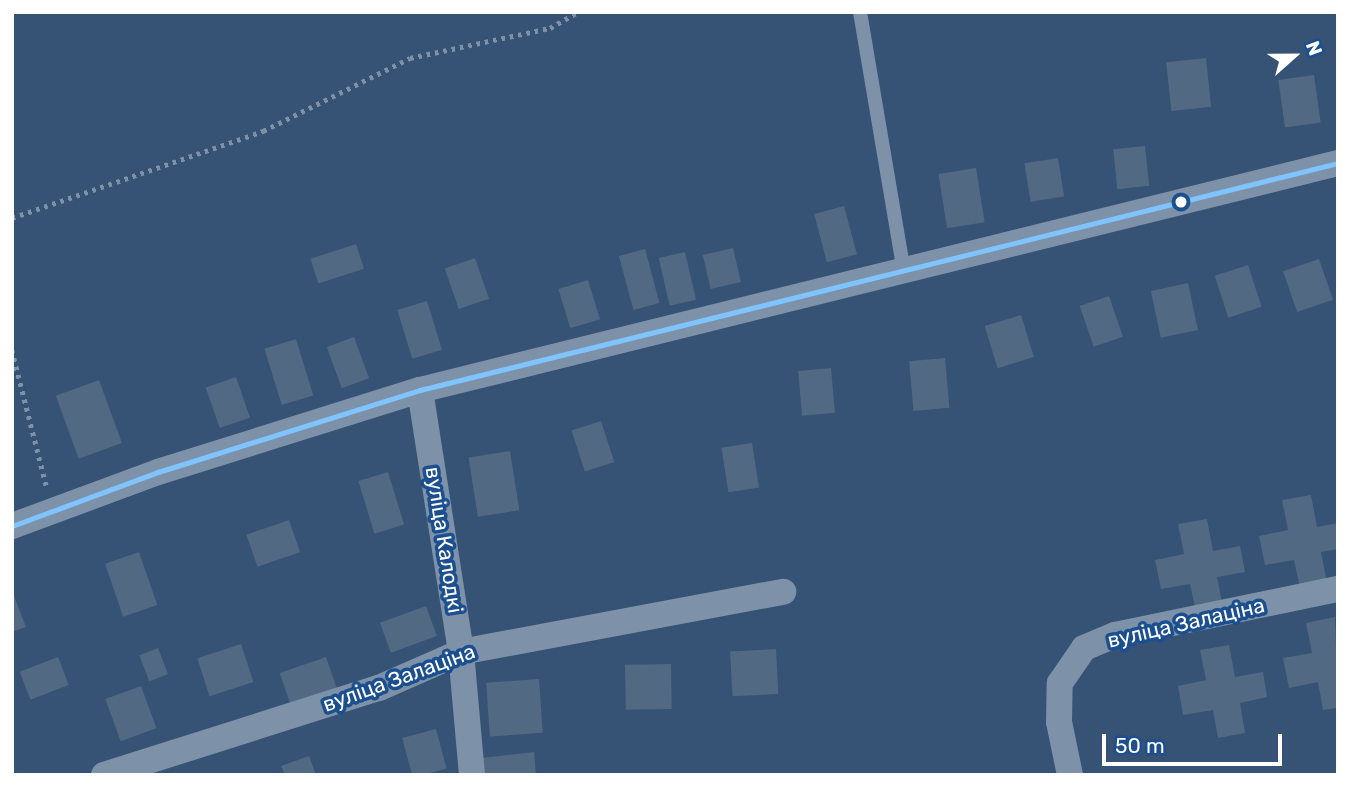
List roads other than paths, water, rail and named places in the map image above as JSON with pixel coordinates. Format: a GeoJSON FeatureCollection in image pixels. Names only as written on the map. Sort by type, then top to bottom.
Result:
{"type":"FeatureCollection","features":[{"type":"Feature","properties":{"kind":"street"},"geometry":{"type":"LineString","coordinates":[[12,526],[52,510],[420,390],[1338,163]]}},
{"type":"Feature","properties":{"kind":"street","name":"вуліца Калодкі"},"geometry":{"type":"LineString","coordinates":[[420,390],[461,652],[472,775]]}},
{"type":"Feature","properties":{"kind":"street","name":"вуліца Залаціна"},"geometry":{"type":"LineString","coordinates":[[1070,775],[1059,722],[1060,683],[1084,648],[1115,635],[1338,589]]}},
{"type":"Feature","properties":{"kind":"street","name":"вуліца Залаціна"},"geometry":{"type":"LineString","coordinates":[[104,775],[379,688],[461,652],[783,592]]}},
{"type":"Feature","properties":{"kind":"lane"},"geometry":{"type":"LineString","coordinates":[[860,12],[904,271]]}}]}
